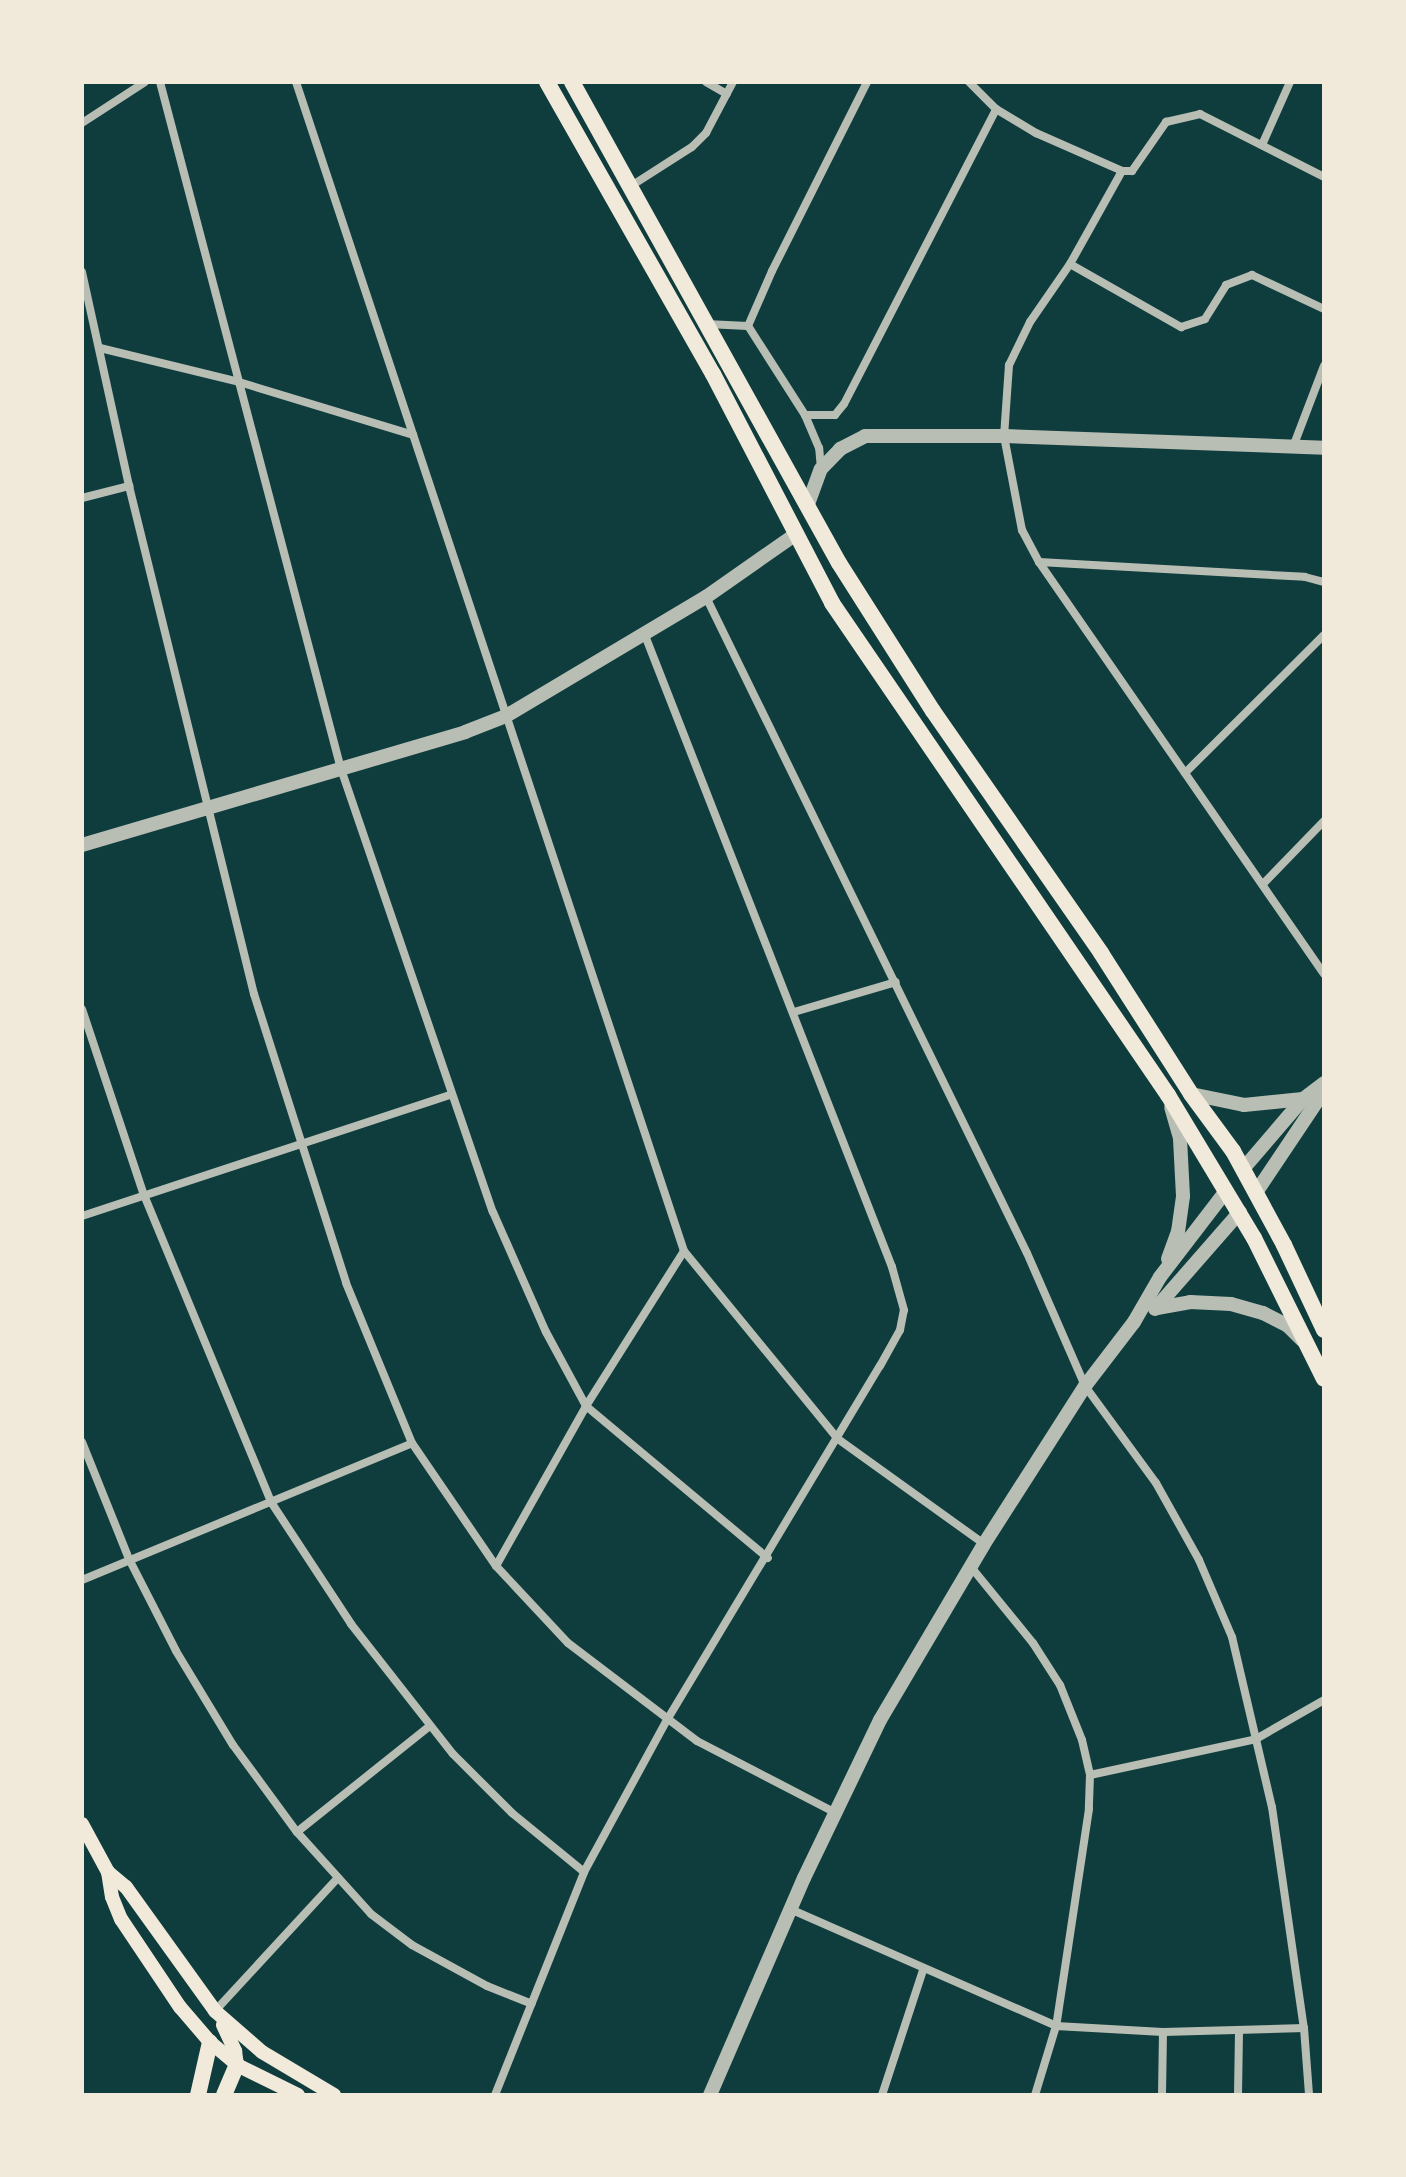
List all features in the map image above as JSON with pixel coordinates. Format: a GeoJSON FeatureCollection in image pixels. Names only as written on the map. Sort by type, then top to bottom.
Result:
{"type":"FeatureCollection","features":[{"type":"Feature","properties":{"kind":"main road"},"geometry":{"type":"LineString","coordinates":[[547,82],[713,374],[832,603],[1168,1095],[1240,1212],[1324,1379]]}},
{"type":"Feature","properties":{"kind":"main road"},"geometry":{"type":"LineString","coordinates":[[572,82],[847,576],[933,711],[1101,953],[1257,1191],[1324,1330]]}},
{"type":"Feature","properties":{"kind":"main road"},"geometry":{"type":"LineString","coordinates":[[689,336],[706,324]]}},
{"type":"Feature","properties":{"kind":"main road"},"geometry":{"type":"LineString","coordinates":[[796,534],[808,504]]}},
{"type":"Feature","properties":{"kind":"main road"},"geometry":{"type":"LineString","coordinates":[[1226,1191],[1243,1169]]}},
{"type":"Feature","properties":{"kind":"main road"},"geometry":{"type":"LineString","coordinates":[[1240,1212],[1257,1191]]}},
{"type":"Feature","properties":{"kind":"main road"},"geometry":{"type":"LineString","coordinates":[[82,1824],[108,1872],[112,1897],[121,1919],[180,2007],[210,2042],[237,2065],[298,2095]]}},
{"type":"Feature","properties":{"kind":"main road"},"geometry":{"type":"LineString","coordinates":[[108,1872],[126,1887],[215,2011],[229,2037],[237,2065],[224,2095]]}},
{"type":"Feature","properties":{"kind":"main road"},"geometry":{"type":"LineString","coordinates":[[198,2095],[215,2011]]}},
{"type":"Feature","properties":{"kind":"main road"},"geometry":{"type":"LineString","coordinates":[[215,2011],[262,2052],[334,2095]]}},
{"type":"Feature","properties":{"kind":"street"},"geometry":{"type":"LineString","coordinates":[[82,123],[145,82]]}},
{"type":"Feature","properties":{"kind":"street"},"geometry":{"type":"LineString","coordinates":[[160,82],[341,769],[493,1212],[546,1332],[586,1406],[768,1558]]}},
{"type":"Feature","properties":{"kind":"street"},"geometry":{"type":"LineString","coordinates":[[296,82],[684,1251],[838,1439],[984,1544]]}},
{"type":"Feature","properties":{"kind":"street"},"geometry":{"type":"LineString","coordinates":[[706,82],[727,94]]}},
{"type":"Feature","properties":{"kind":"street"},"geometry":{"type":"LineString","coordinates":[[631,186],[692,147],[706,133],[733,82]]}},
{"type":"Feature","properties":{"kind":"street"},"geometry":{"type":"LineString","coordinates":[[748,326],[772,271],[867,82]]}},
{"type":"Feature","properties":{"kind":"street"},"geometry":{"type":"LineString","coordinates":[[969,82],[996,109],[1036,133],[1122,171],[1132,171],[1166,122],[1200,114],[1324,177]]}},
{"type":"Feature","properties":{"kind":"street"},"geometry":{"type":"LineString","coordinates":[[1262,145],[1290,82]]}},
{"type":"Feature","properties":{"kind":"street"},"geometry":{"type":"LineString","coordinates":[[805,415],[835,415],[844,404],[996,109]]}},
{"type":"Feature","properties":{"kind":"street"},"geometry":{"type":"LineString","coordinates":[[1122,171],[1070,264],[1030,322],[1009,365],[1004,436],[1022,530],[1039,562],[1324,974]]}},
{"type":"Feature","properties":{"kind":"street"},"geometry":{"type":"LineString","coordinates":[[1070,264],[1181,327],[1205,319],[1226,285],[1252,275],[1324,309]]}},
{"type":"Feature","properties":{"kind":"street"},"geometry":{"type":"LineString","coordinates":[[82,272],[129,486],[254,994],[300,1146],[351,1296],[412,1443],[496,1566],[568,1643],[697,1741],[836,1813]]}},
{"type":"Feature","properties":{"kind":"street"},"geometry":{"type":"LineString","coordinates":[[706,324],[748,326]]}},
{"type":"Feature","properties":{"kind":"street"},"geometry":{"type":"LineString","coordinates":[[748,326],[805,415],[819,448],[821,469]]}},
{"type":"Feature","properties":{"kind":"street"},"geometry":{"type":"LineString","coordinates":[[100,348],[239,382],[413,435]]}},
{"type":"Feature","properties":{"kind":"street"},"geometry":{"type":"LineString","coordinates":[[1293,447],[1324,366]]}},
{"type":"Feature","properties":{"kind":"street"},"geometry":{"type":"LineString","coordinates":[[808,504],[821,469],[840,449],[865,436],[1004,436],[1324,448]]}},
{"type":"Feature","properties":{"kind":"street"},"geometry":{"type":"LineString","coordinates":[[82,498],[129,486]]}},
{"type":"Feature","properties":{"kind":"street"},"geometry":{"type":"LineString","coordinates":[[82,845],[465,732],[506,716],[706,597],[796,534]]}},
{"type":"Feature","properties":{"kind":"street"},"geometry":{"type":"LineString","coordinates":[[1039,562],[1305,577],[1324,582]]}},
{"type":"Feature","properties":{"kind":"street"},"geometry":{"type":"LineString","coordinates":[[706,597],[1027,1253],[1085,1386],[1156,1483],[1199,1560],[1232,1637],[1272,1807],[1304,2028],[1309,2095]]}},
{"type":"Feature","properties":{"kind":"street"},"geometry":{"type":"LineString","coordinates":[[495,2095],[584,1872],[667,1720],[768,1558],[900,1330],[903,1302],[794,1012],[644,632]]}},
{"type":"Feature","properties":{"kind":"street"},"geometry":{"type":"LineString","coordinates":[[1185,773],[1324,635]]}},
{"type":"Feature","properties":{"kind":"street"},"geometry":{"type":"LineString","coordinates":[[1263,884],[1324,821]]}},
{"type":"Feature","properties":{"kind":"street"},"geometry":{"type":"LineString","coordinates":[[794,1012],[896,982]]}},
{"type":"Feature","properties":{"kind":"street"},"geometry":{"type":"LineString","coordinates":[[82,1009],[144,1195],[271,1502],[351,1624],[430,1726],[512,1813],[584,1872]]}},
{"type":"Feature","properties":{"kind":"street"},"geometry":{"type":"LineString","coordinates":[[1243,1169],[1303,1099],[1324,1083]]}},
{"type":"Feature","properties":{"kind":"street"},"geometry":{"type":"LineString","coordinates":[[1257,1191],[1324,1091]]}},
{"type":"Feature","properties":{"kind":"street"},"geometry":{"type":"LineString","coordinates":[[1191,1094],[1244,1105],[1303,1099]]}},
{"type":"Feature","properties":{"kind":"street"},"geometry":{"type":"LineString","coordinates":[[82,1216],[451,1095]]}},
{"type":"Feature","properties":{"kind":"street"},"geometry":{"type":"LineString","coordinates":[[1160,1277],[1178,1232],[1183,1196],[1180,1138],[1168,1095]]}},
{"type":"Feature","properties":{"kind":"street"},"geometry":{"type":"LineString","coordinates":[[710,2095],[790,1908],[880,1720],[984,1544],[1085,1386],[1134,1322],[1160,1277],[1226,1191]]}},
{"type":"Feature","properties":{"kind":"street"},"geometry":{"type":"LineString","coordinates":[[1134,1322],[1157,1308],[1240,1212]]}},
{"type":"Feature","properties":{"kind":"street"},"geometry":{"type":"LineString","coordinates":[[496,1566],[586,1406],[684,1251]]}},
{"type":"Feature","properties":{"kind":"street"},"geometry":{"type":"LineString","coordinates":[[1157,1308],[1190,1302],[1231,1304],[1260,1312],[1288,1326],[1309,1347]]}},
{"type":"Feature","properties":{"kind":"street"},"geometry":{"type":"LineString","coordinates":[[82,1442],[129,1559],[176,1651],[233,1745],[297,1832],[371,1914],[412,1945],[487,1986],[532,2004]]}},
{"type":"Feature","properties":{"kind":"street"},"geometry":{"type":"LineString","coordinates":[[82,1580],[412,1443]]}},
{"type":"Feature","properties":{"kind":"street"},"geometry":{"type":"LineString","coordinates":[[971,1567],[1033,1643],[1060,1685],[1082,1740],[1090,1775],[1089,1809],[1056,2026],[1035,2095]]}},
{"type":"Feature","properties":{"kind":"street"},"geometry":{"type":"LineString","coordinates":[[1090,1775],[1256,1739],[1324,1700]]}},
{"type":"Feature","properties":{"kind":"street"},"geometry":{"type":"LineString","coordinates":[[297,1832],[430,1726]]}},
{"type":"Feature","properties":{"kind":"street"},"geometry":{"type":"LineString","coordinates":[[215,2011],[337,1879]]}},
{"type":"Feature","properties":{"kind":"street"},"geometry":{"type":"LineString","coordinates":[[790,1908],[923,1970],[1056,2026],[1163,2032],[1304,2028]]}},
{"type":"Feature","properties":{"kind":"street"},"geometry":{"type":"LineString","coordinates":[[882,2095],[923,1970]]}},
{"type":"Feature","properties":{"kind":"street"},"geometry":{"type":"LineString","coordinates":[[1238,2095],[1239,2030]]}},
{"type":"Feature","properties":{"kind":"street"},"geometry":{"type":"LineString","coordinates":[[1162,2095],[1163,2032]]}}]}
